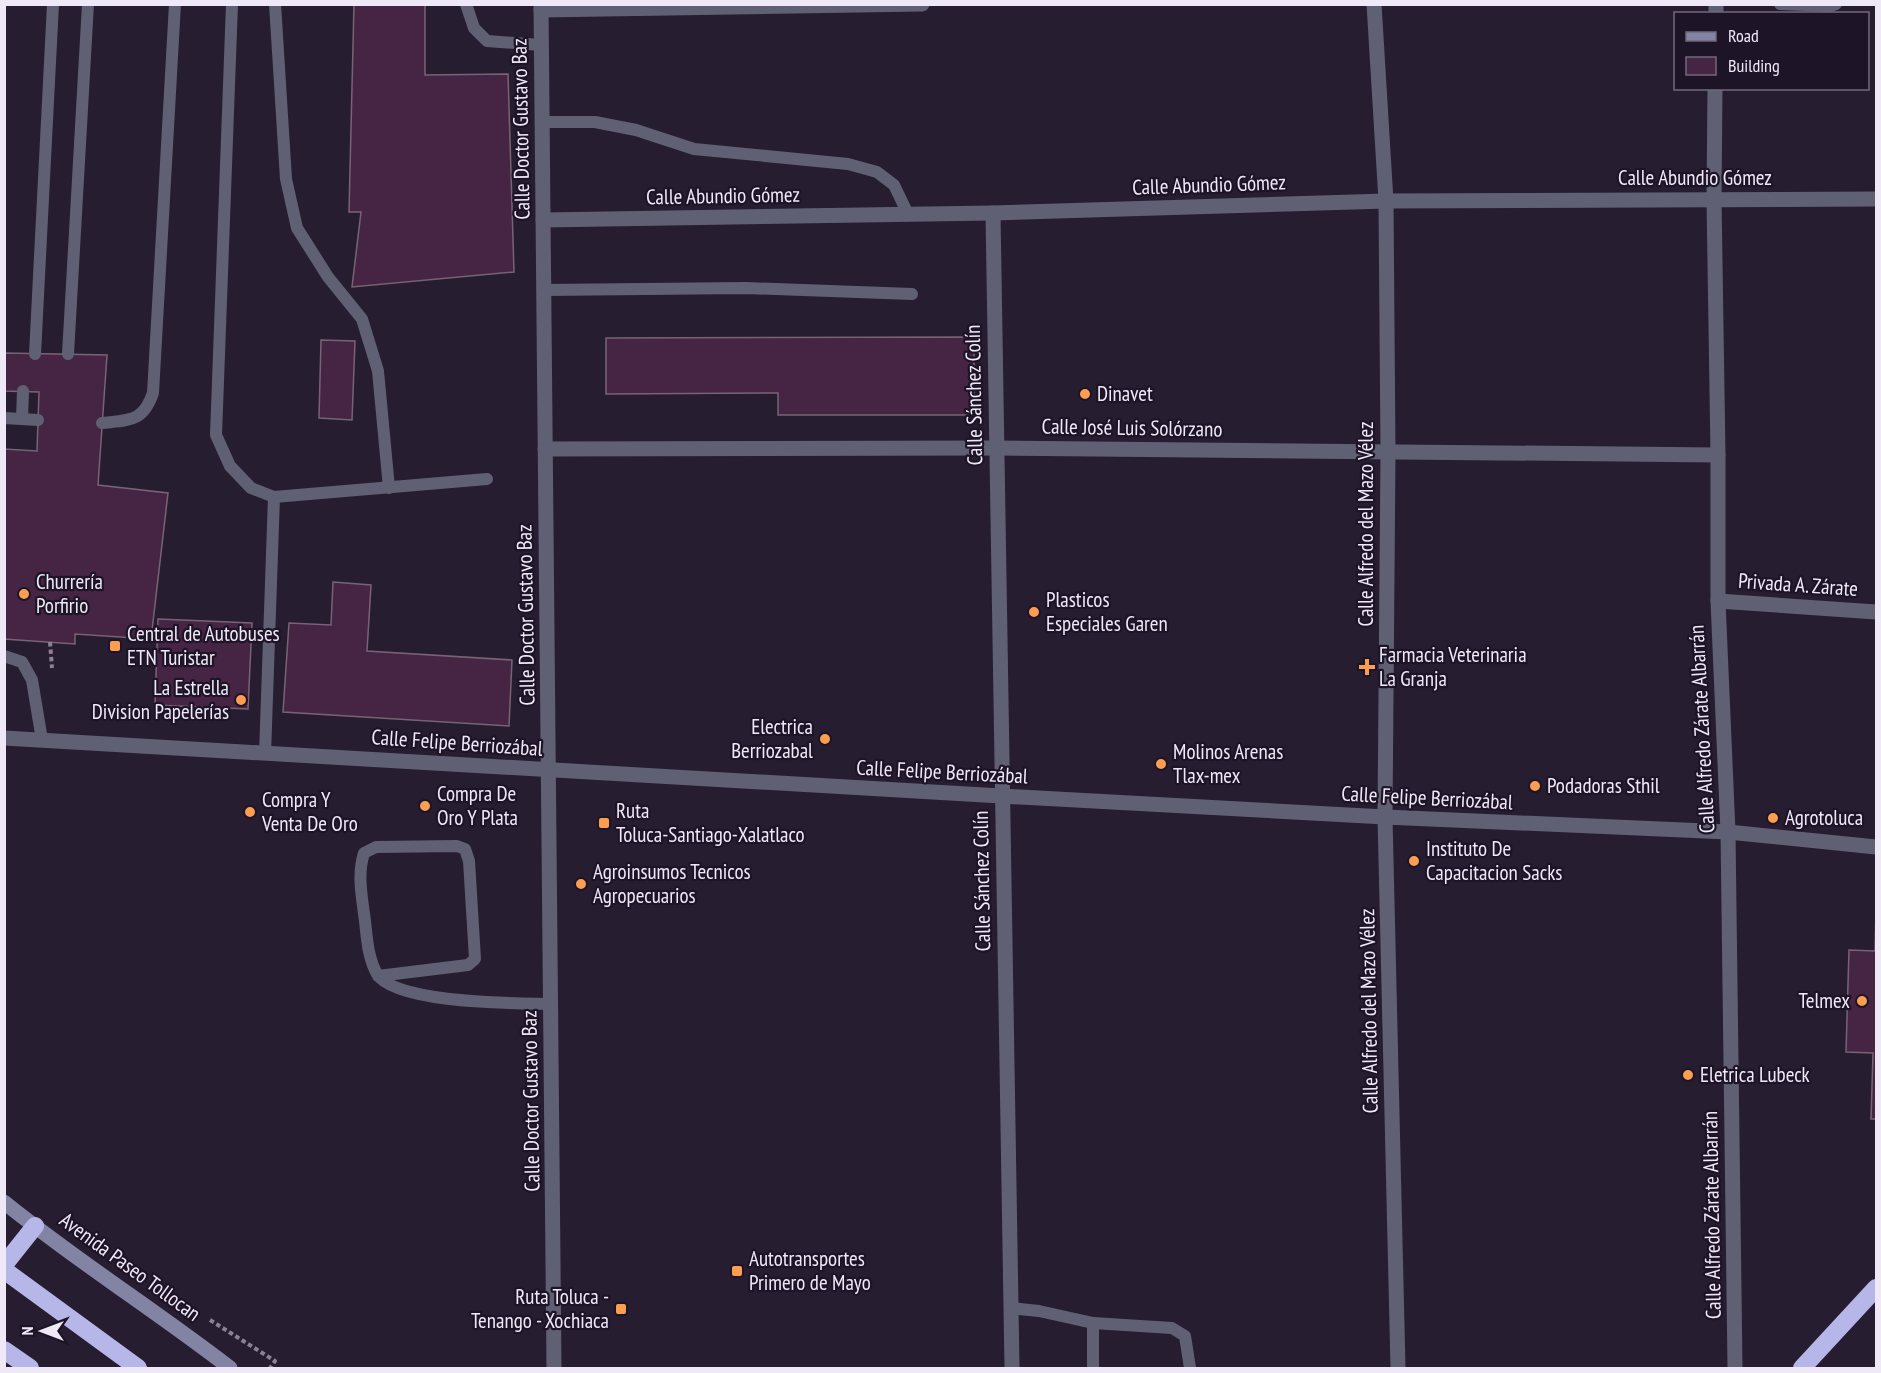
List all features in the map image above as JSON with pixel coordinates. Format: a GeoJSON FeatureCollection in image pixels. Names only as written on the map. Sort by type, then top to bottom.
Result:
{"type":"FeatureCollection","features":[{"type":"Feature","properties":{"kind":"highway"},"geometry":{"type":"LineString","coordinates":[[4,1265],[35,1227]]}},
{"type":"Feature","properties":{"kind":"highway"},"geometry":{"type":"LineString","coordinates":[[4,1270],[138,1368]]}},
{"type":"Feature","properties":{"kind":"highway"},"geometry":{"type":"LineString","coordinates":[[1802,1368],[1876,1288]]}},
{"type":"Feature","properties":{"kind":"highway"},"geometry":{"type":"LineString","coordinates":[[4,1350],[30,1368]]}},
{"type":"Feature","properties":{"kind":"main road","name":"Avenida Paseo Tollocan"},"geometry":{"type":"LineString","coordinates":[[4,1202],[230,1368]]}},
{"type":"Feature","properties":{"kind":"street"},"geometry":{"type":"LineString","coordinates":[[541,7],[922,4]]}},
{"type":"Feature","properties":{"kind":"street","name":"Calle Alfredo del Mazo Vélez"},"geometry":{"type":"LineString","coordinates":[[1374,4],[1386,201],[1388,452],[1385,817],[1398,1368]]}},
{"type":"Feature","properties":{"kind":"street","name":"Calle Doctor Gustavo Baz"},"geometry":{"type":"LineString","coordinates":[[541,7],[554,1368]]}},
{"type":"Feature","properties":{"kind":"street","name":"Calle Alfredo Zárate Albarrán"},"geometry":{"type":"LineString","coordinates":[[1715,90],[1718,601],[1728,832],[1735,1368]]}},
{"type":"Feature","properties":{"kind":"street","name":"Calle Abundio Gómez"},"geometry":{"type":"LineString","coordinates":[[543,220],[993,213],[1386,201],[1876,199]]}},
{"type":"Feature","properties":{"kind":"street","name":"Calle Sánchez Colín"},"geometry":{"type":"LineString","coordinates":[[993,213],[1012,1368]]}},
{"type":"Feature","properties":{"kind":"street","name":"Calle José Luis Solórzano"},"geometry":{"type":"LineString","coordinates":[[545,449],[996,448],[1718,455]]}},
{"type":"Feature","properties":{"kind":"street","name":"Privada A. Zárate"},"geometry":{"type":"LineString","coordinates":[[1718,601],[1876,612]]}},
{"type":"Feature","properties":{"kind":"street","name":"Calle Felipe Berriozábal"},"geometry":{"type":"LineString","coordinates":[[4,738],[1385,817],[1728,832],[1876,847]]}},
{"type":"Feature","properties":{"kind":"lane"},"geometry":{"type":"LineString","coordinates":[[35,354],[53,4]]}},
{"type":"Feature","properties":{"kind":"lane"},"geometry":{"type":"LineString","coordinates":[[68,354],[88,4]]}},
{"type":"Feature","properties":{"kind":"lane"},"geometry":{"type":"LineString","coordinates":[[102,423],[131,420],[142,415],[149,407],[153,393],[175,4]]}},
{"type":"Feature","properties":{"kind":"lane"},"geometry":{"type":"LineString","coordinates":[[232,4],[216,435],[230,466],[251,488],[274,497],[487,479]]}},
{"type":"Feature","properties":{"kind":"lane"},"geometry":{"type":"LineString","coordinates":[[275,4],[286,179],[297,228],[328,277],[362,319],[378,371],[389,488]]}},
{"type":"Feature","properties":{"kind":"lane"},"geometry":{"type":"LineString","coordinates":[[466,4],[474,28],[487,41],[541,45]]}},
{"type":"Feature","properties":{"kind":"lane"},"geometry":{"type":"LineString","coordinates":[[1780,4],[1831,6],[1836,4]]}},
{"type":"Feature","properties":{"kind":"lane"},"geometry":{"type":"LineString","coordinates":[[542,122],[595,122],[636,130],[694,149],[848,164],[877,172],[894,185],[908,214]]}},
{"type":"Feature","properties":{"kind":"lane"},"geometry":{"type":"LineString","coordinates":[[543,290],[746,288],[912,294]]}},
{"type":"Feature","properties":{"kind":"lane"},"geometry":{"type":"LineString","coordinates":[[22,419],[23,391]]}},
{"type":"Feature","properties":{"kind":"lane"},"geometry":{"type":"LineString","coordinates":[[4,418],[38,420]]}},
{"type":"Feature","properties":{"kind":"lane"},"geometry":{"type":"LineString","coordinates":[[265,754],[274,497]]}},
{"type":"Feature","properties":{"kind":"lane"},"geometry":{"type":"LineString","coordinates":[[4,656],[22,662],[33,680],[42,740]]}},
{"type":"Feature","properties":{"kind":"lane"},"geometry":{"type":"LineString","coordinates":[[378,976],[468,965],[475,959],[469,861],[465,849],[456,846],[376,847],[364,853],[359,868],[360,879],[369,952],[378,976],[403,991],[426,997],[551,1004]]}},
{"type":"Feature","properties":{"kind":"lane"},"geometry":{"type":"LineString","coordinates":[[1011,1308],[1040,1311],[1093,1323],[1172,1328],[1185,1336],[1190,1368]]}},
{"type":"Feature","properties":{"kind":"lane"},"geometry":{"type":"LineString","coordinates":[[1093,1323],[1093,1368]]}},
{"type":"Feature","properties":{"kind":"path"},"geometry":{"type":"LineString","coordinates":[[206,1318],[275,1361],[270,1368]]}},
{"type":"Feature","properties":{"kind":"building"},"geometry":{"type":"Polygon","coordinates":[[[354,4],[425,4],[425,75],[508,74],[514,272],[352,287],[361,212],[349,212],[354,4]]]}},
{"type":"Feature","properties":{"kind":"building"},"geometry":{"type":"Polygon","coordinates":[[[974,337],[974,415],[778,415],[778,393],[606,394],[606,338],[974,337]]]}},
{"type":"Feature","properties":{"kind":"building"},"geometry":{"type":"Polygon","coordinates":[[[321,340],[355,341],[352,420],[319,418],[321,340]]]}},
{"type":"Feature","properties":{"kind":"building"},"geometry":{"type":"Polygon","coordinates":[[[4,353],[107,355],[98,485],[168,493],[151,639],[75,634],[75,644],[4,639],[4,449],[37,451],[39,392],[4,391],[4,353]]]}},
{"type":"Feature","properties":{"kind":"building"},"geometry":{"type":"Polygon","coordinates":[[[333,582],[371,585],[367,651],[512,660],[509,726],[283,712],[289,623],[331,625],[333,582]]]}},
{"type":"Feature","properties":{"kind":"building"},"geometry":{"type":"Polygon","coordinates":[[[158,619],[252,623],[248,709],[155,705],[158,619]]]}},
{"type":"Feature","properties":{"kind":"building","name":"Telmex"},"geometry":{"type":"Polygon","coordinates":[[[1876,909],[1876,1119],[1871,1119],[1873,1053],[1846,1052],[1849,950],[1875,951],[1876,909]]]}},
{"type":"Feature","properties":{"kind":"place","name":"Dinavet"},"geometry":{"type":"Point","coordinates":[1085,394]}},
{"type":"Feature","properties":{"kind":"place","name":"Churrería Porfirio"},"geometry":{"type":"Point","coordinates":[24,594]}},
{"type":"Feature","properties":{"kind":"place","name":"Plasticos Especiales Garen"},"geometry":{"type":"Point","coordinates":[1034,612]}},
{"type":"Feature","properties":{"kind":"place","name":"Central de Autobuses ETN Turistar"},"geometry":{"type":"Point","coordinates":[115,646]}},
{"type":"Feature","properties":{"kind":"place","name":"Farmacia Veterinaria La Granja"},"geometry":{"type":"Point","coordinates":[1367,667]}},
{"type":"Feature","properties":{"kind":"place","name":"La Estrella Division Papelerías"},"geometry":{"type":"Point","coordinates":[241,700]}},
{"type":"Feature","properties":{"kind":"place","name":"Electrica Berriozabal"},"geometry":{"type":"Point","coordinates":[825,739]}},
{"type":"Feature","properties":{"kind":"place","name":"Molinos Arenas Tlax-mex"},"geometry":{"type":"Point","coordinates":[1161,764]}},
{"type":"Feature","properties":{"kind":"place","name":"Podadoras Sthil"},"geometry":{"type":"Point","coordinates":[1535,786]}},
{"type":"Feature","properties":{"kind":"place","name":"Compra De Oro Y Plata"},"geometry":{"type":"Point","coordinates":[425,806]}},
{"type":"Feature","properties":{"kind":"place","name":"Compra Y Venta De Oro"},"geometry":{"type":"Point","coordinates":[250,812]}},
{"type":"Feature","properties":{"kind":"place","name":"Agrotoluca"},"geometry":{"type":"Point","coordinates":[1773,818]}},
{"type":"Feature","properties":{"kind":"place","name":"Ruta Toluca-Santiago-Xalatlaco"},"geometry":{"type":"Point","coordinates":[604,823]}},
{"type":"Feature","properties":{"kind":"place","name":"Instituto De Capacitacion Sacks"},"geometry":{"type":"Point","coordinates":[1414,861]}},
{"type":"Feature","properties":{"kind":"place","name":"Agroinsumos Tecnicos Agropecuarios"},"geometry":{"type":"Point","coordinates":[581,884]}},
{"type":"Feature","properties":{"kind":"place","name":"Telmex"},"geometry":{"type":"Point","coordinates":[1862,1001]}},
{"type":"Feature","properties":{"kind":"place","name":"Eletrica Lubeck"},"geometry":{"type":"Point","coordinates":[1688,1075]}},
{"type":"Feature","properties":{"kind":"place","name":"Autotransportes Primero de Mayo"},"geometry":{"type":"Point","coordinates":[737,1271]}},
{"type":"Feature","properties":{"kind":"place","name":"Ruta Toluca - Tenango - Xochiaca"},"geometry":{"type":"Point","coordinates":[621,1309]}}]}
